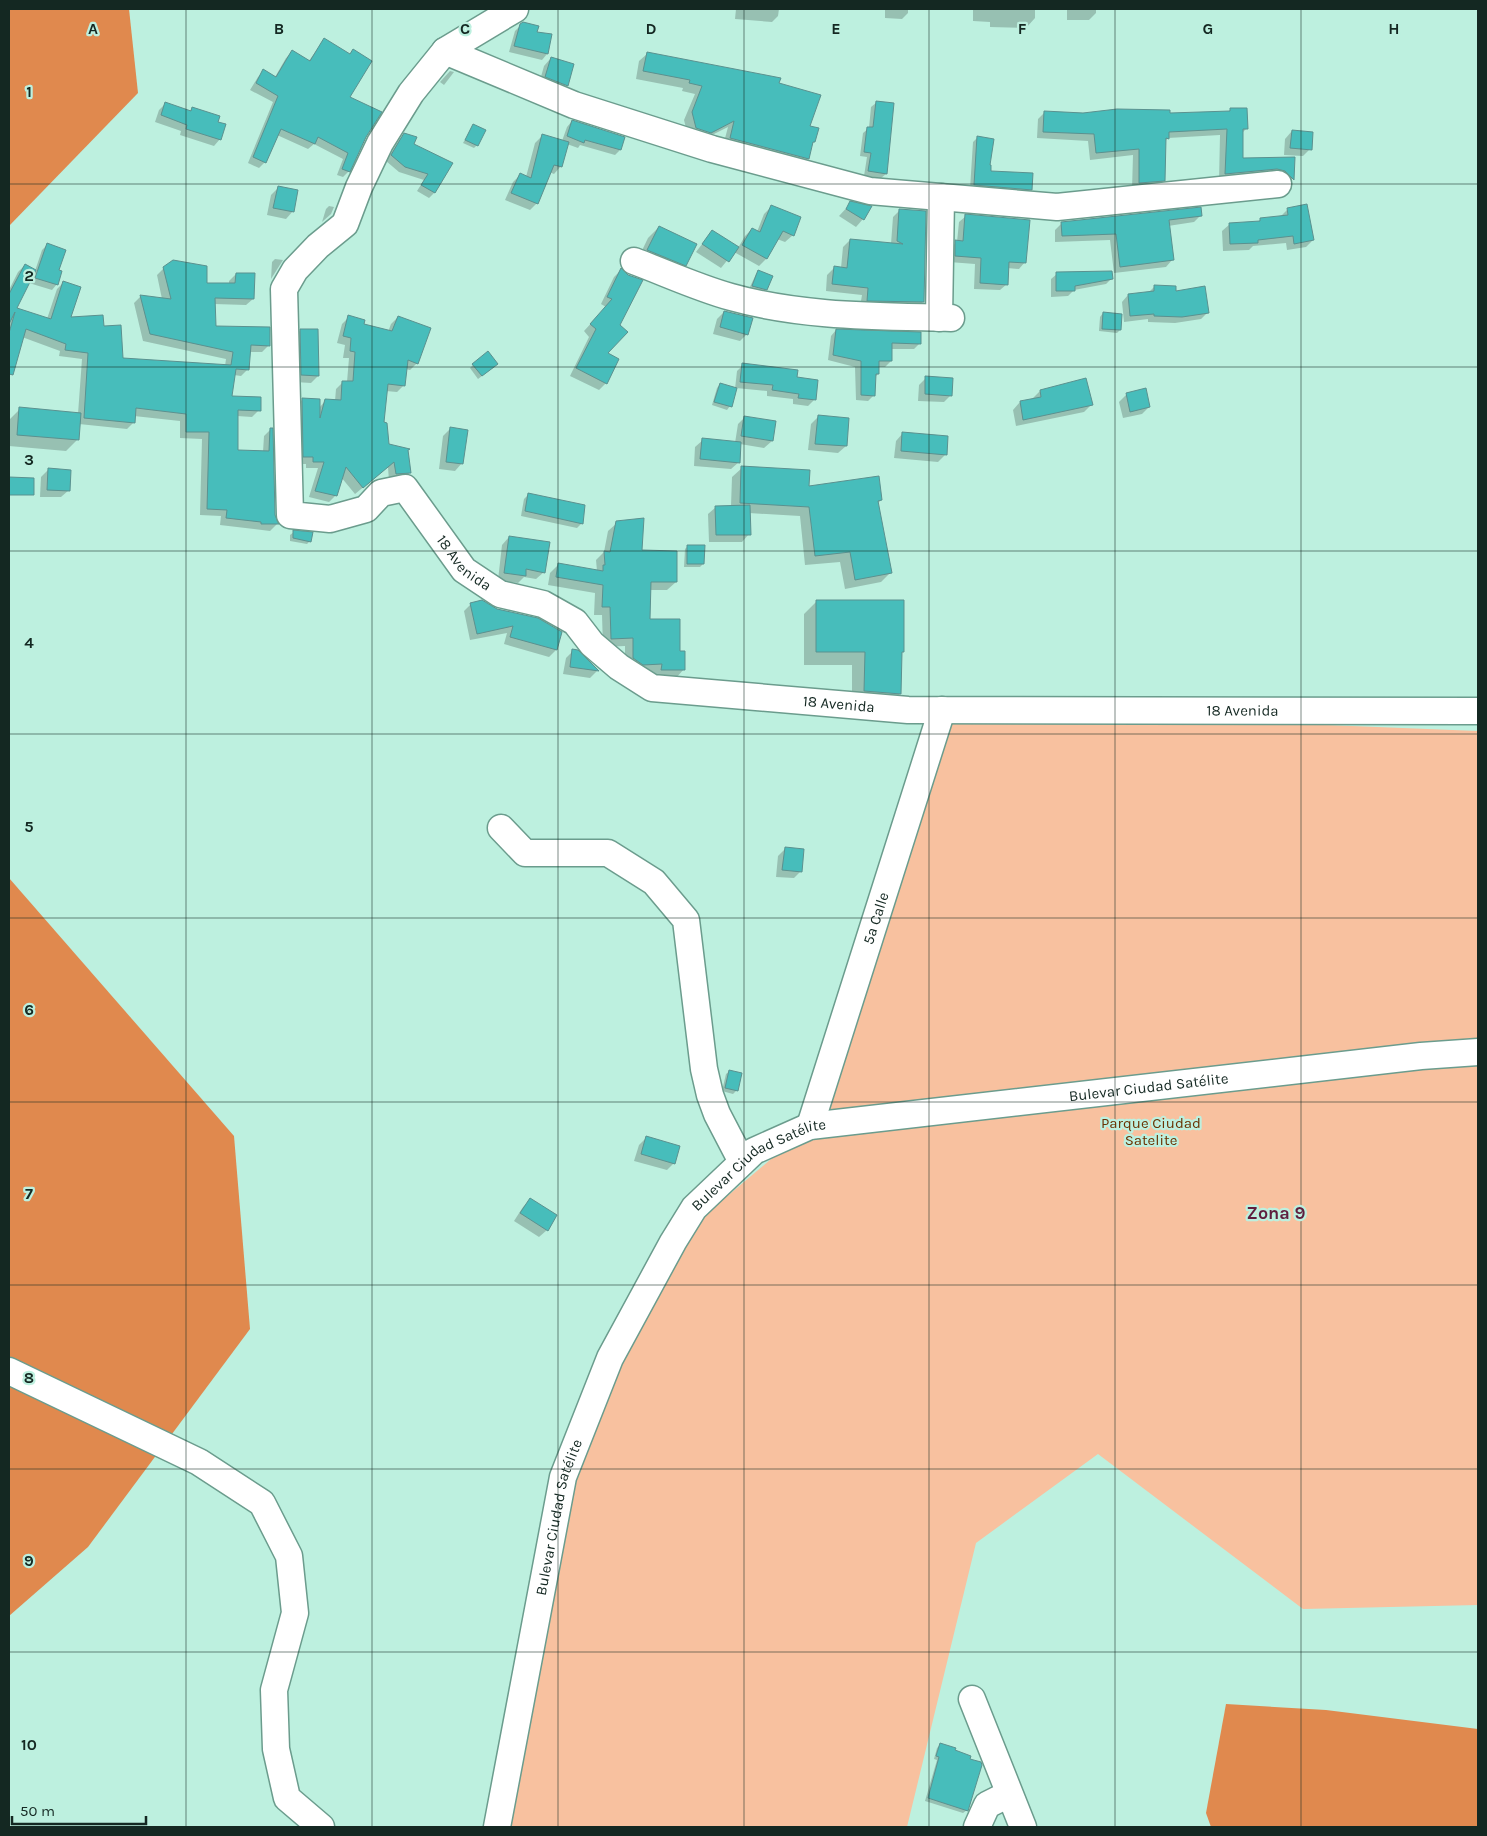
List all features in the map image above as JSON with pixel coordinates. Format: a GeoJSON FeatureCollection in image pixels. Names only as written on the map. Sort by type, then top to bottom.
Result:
{"type":"FeatureCollection","features":[{"type":"Feature","properties":{"kind":"street"},"geometry":{"type":"LineString","coordinates":[[445,51],[515,9]]}},
{"type":"Feature","properties":{"kind":"street"},"geometry":{"type":"LineString","coordinates":[[445,51],[574,105],[712,149],[870,191],[1057,207],[1278,184]]}},
{"type":"Feature","properties":{"kind":"street","name":"18 Avenida"},"geometry":{"type":"LineString","coordinates":[[445,51],[411,93],[380,142],[359,187],[345,224],[318,246],[295,270],[284,289],[290,515],[330,519],[366,509],[381,493],[405,488],[464,570],[500,594],[543,604],[575,622],[592,644],[619,667],[652,688],[908,710],[1478,711]]}},
{"type":"Feature","properties":{"kind":"street"},"geometry":{"type":"LineString","coordinates":[[634,261],[731,297],[792,310],[945,318],[941,197]]}},
{"type":"Feature","properties":{"kind":"street","name":"5a Calle"},"geometry":{"type":"LineString","coordinates":[[810,1126],[942,710]]}},
{"type":"Feature","properties":{"kind":"street"},"geometry":{"type":"LineString","coordinates":[[501,828],[525,852],[608,852],[654,882],[686,920],[704,1069],[710,1095],[717,1114],[742,1162]]}},
{"type":"Feature","properties":{"kind":"street","name":"Bulevar Ciudad Satélite"},"geometry":{"type":"LineString","coordinates":[[497,1827],[561,1486],[573,1449],[610,1358],[672,1242],[694,1208],[754,1151],[810,1126],[1421,1056],[1478,1052]]}},
{"type":"Feature","properties":{"kind":"street"},"geometry":{"type":"LineString","coordinates":[[9,1371],[199,1462],[262,1503],[289,1556],[295,1613],[274,1690],[276,1749],[287,1798],[321,1827]]}},
{"type":"Feature","properties":{"kind":"street"},"geometry":{"type":"LineString","coordinates":[[972,1699],[1023,1827]]}},
{"type":"Feature","properties":{"kind":"street"},"geometry":{"type":"LineString","coordinates":[[977,1827],[987,1805],[1009,1794]]}},
{"type":"Feature","properties":{"kind":"green space","name":"Parque Ciudad Satelite"},"geometry":{"type":"Polygon","coordinates":[[[942,710],[1478,731],[1478,1605],[1303,1609],[1098,1454],[976,1543],[907,1827],[497,1827],[573,1449],[673,1242],[810,1126],[942,710]]]}},
{"type":"Feature","properties":{"kind":"shaded area"},"geometry":{"type":"Polygon","coordinates":[[[9,9],[129,9],[138,93],[9,226],[9,9]]]}},
{"type":"Feature","properties":{"kind":"shaded area"},"geometry":{"type":"Polygon","coordinates":[[[9,878],[234,1136],[250,1329],[88,1547],[9,1616],[9,878]]]}},
{"type":"Feature","properties":{"kind":"shaded area"},"geometry":{"type":"Polygon","coordinates":[[[1226,1704],[1326,1710],[1478,1729],[1478,1827],[1211,1827],[1206,1813],[1226,1704]]]}},
{"type":"Feature","properties":{"kind":"building"},"geometry":{"type":"Polygon","coordinates":[[[523,22],[539,26],[537,32],[552,34],[548,54],[514,46],[520,24],[523,22]]]}},
{"type":"Feature","properties":{"kind":"building"},"geometry":{"type":"Polygon","coordinates":[[[324,38],[350,54],[353,49],[372,61],[350,97],[382,112],[366,137],[350,172],[342,169],[348,153],[318,137],[315,144],[281,129],[266,163],[253,157],[278,96],[256,83],[263,69],[276,77],[292,50],[310,61],[324,38]]]}},
{"type":"Feature","properties":{"kind":"building"},"geometry":{"type":"Polygon","coordinates":[[[647,52],[781,78],[779,83],[821,95],[810,126],[819,128],[809,159],[730,138],[734,121],[711,133],[696,128],[692,112],[702,86],[689,83],[690,80],[643,71],[647,52]]]}},
{"type":"Feature","properties":{"kind":"building"},"geometry":{"type":"Polygon","coordinates":[[[551,57],[574,64],[568,86],[545,77],[551,57]]]}},
{"type":"Feature","properties":{"kind":"building"},"geometry":{"type":"Polygon","coordinates":[[[876,101],[894,103],[887,174],[868,171],[871,153],[864,152],[867,127],[873,127],[876,101]]]}},
{"type":"Feature","properties":{"kind":"building"},"geometry":{"type":"Polygon","coordinates":[[[165,102],[191,111],[192,107],[220,116],[218,122],[226,124],[221,140],[186,129],[187,125],[161,115],[165,102]]]}},
{"type":"Feature","properties":{"kind":"building"},"geometry":{"type":"Polygon","coordinates":[[[1230,108],[1247,108],[1248,129],[1243,129],[1243,158],[1295,157],[1294,180],[1285,171],[1277,169],[1225,174],[1227,129],[1169,132],[1169,139],[1166,138],[1165,181],[1139,183],[1139,149],[1096,153],[1094,134],[1043,132],[1044,111],[1083,113],[1117,109],[1170,110],[1170,113],[1230,111],[1230,108]]]}},
{"type":"Feature","properties":{"kind":"building"},"geometry":{"type":"Polygon","coordinates":[[[572,120],[625,137],[621,150],[585,140],[584,143],[567,136],[572,120]]]}},
{"type":"Feature","properties":{"kind":"building"},"geometry":{"type":"Polygon","coordinates":[[[473,124],[486,130],[478,146],[465,140],[473,124]]]}},
{"type":"Feature","properties":{"kind":"building"},"geometry":{"type":"Polygon","coordinates":[[[1292,130],[1313,132],[1312,150],[1290,148],[1292,130]]]}},
{"type":"Feature","properties":{"kind":"building"},"geometry":{"type":"Polygon","coordinates":[[[404,133],[417,137],[414,144],[453,163],[435,193],[421,185],[428,174],[405,167],[391,155],[404,133]]]}},
{"type":"Feature","properties":{"kind":"building"},"geometry":{"type":"Polygon","coordinates":[[[542,134],[569,142],[562,167],[554,165],[538,204],[511,193],[520,173],[531,178],[542,134]]]}},
{"type":"Feature","properties":{"kind":"building"},"geometry":{"type":"Polygon","coordinates":[[[977,136],[994,139],[990,165],[991,171],[1033,173],[1032,190],[974,185],[977,136]]]}},
{"type":"Feature","properties":{"kind":"building"},"geometry":{"type":"Polygon","coordinates":[[[278,186],[298,190],[294,212],[273,208],[278,186]]]}},
{"type":"Feature","properties":{"kind":"building"},"geometry":{"type":"Polygon","coordinates":[[[850,201],[872,206],[864,220],[846,209],[850,201]]]}},
{"type":"Feature","properties":{"kind":"building"},"geometry":{"type":"Polygon","coordinates":[[[1307,204],[1314,240],[1294,244],[1293,236],[1258,240],[1258,243],[1230,244],[1229,223],[1260,221],[1260,218],[1288,215],[1287,208],[1307,204]]]}},
{"type":"Feature","properties":{"kind":"building"},"geometry":{"type":"Polygon","coordinates":[[[771,205],[801,217],[794,236],[783,231],[767,259],[742,245],[752,228],[760,232],[771,205]]]}},
{"type":"Feature","properties":{"kind":"building"},"geometry":{"type":"Polygon","coordinates":[[[1201,207],[1202,216],[1169,220],[1174,260],[1120,267],[1116,234],[1062,236],[1061,222],[1201,207]]]}},
{"type":"Feature","properties":{"kind":"building"},"geometry":{"type":"Polygon","coordinates":[[[899,209],[926,211],[924,302],[867,301],[868,288],[832,284],[834,266],[847,268],[850,239],[903,244],[897,241],[899,209]]]}},
{"type":"Feature","properties":{"kind":"building"},"geometry":{"type":"Polygon","coordinates":[[[965,214],[1030,220],[1026,263],[1009,262],[1008,285],[980,283],[981,258],[955,256],[955,240],[963,241],[965,214]]]}},
{"type":"Feature","properties":{"kind":"building"},"geometry":{"type":"Polygon","coordinates":[[[659,226],[697,244],[686,266],[647,250],[659,226]]]}},
{"type":"Feature","properties":{"kind":"building"},"geometry":{"type":"Polygon","coordinates":[[[712,230],[739,247],[729,262],[702,244],[712,230]]]}},
{"type":"Feature","properties":{"kind":"building"},"geometry":{"type":"Polygon","coordinates":[[[47,243],[66,250],[59,270],[62,271],[58,285],[35,278],[47,243]]]}},
{"type":"Feature","properties":{"kind":"building"},"geometry":{"type":"Polygon","coordinates":[[[173,260],[207,266],[207,283],[235,283],[236,273],[255,273],[254,299],[215,298],[216,326],[270,327],[270,346],[251,345],[249,370],[236,369],[232,396],[261,397],[261,411],[238,410],[238,450],[269,451],[270,428],[273,428],[275,515],[279,524],[261,524],[261,522],[226,518],[227,510],[207,509],[209,432],[186,432],[186,414],[136,408],[135,423],[84,418],[88,353],[65,350],[66,344],[26,329],[13,375],[9,374],[9,333],[15,312],[9,324],[9,294],[25,264],[36,270],[17,308],[51,319],[63,281],[81,287],[71,317],[103,315],[104,326],[121,325],[123,358],[231,365],[233,352],[150,334],[140,295],[171,299],[163,267],[173,260]]]}},
{"type":"Feature","properties":{"kind":"building"},"geometry":{"type":"Polygon","coordinates":[[[621,268],[628,275],[643,280],[620,325],[628,332],[608,353],[619,359],[607,384],[576,368],[596,329],[590,324],[612,299],[607,297],[621,268]]]}},
{"type":"Feature","properties":{"kind":"building"},"geometry":{"type":"Polygon","coordinates":[[[758,270],[773,276],[767,290],[752,286],[758,270]]]}},
{"type":"Feature","properties":{"kind":"building"},"geometry":{"type":"Polygon","coordinates":[[[1112,271],[1113,279],[1075,286],[1075,291],[1056,291],[1056,272],[1112,271]]]}},
{"type":"Feature","properties":{"kind":"building"},"geometry":{"type":"Polygon","coordinates":[[[1154,285],[1176,286],[1176,291],[1205,286],[1209,313],[1182,317],[1154,316],[1154,314],[1130,316],[1128,294],[1154,291],[1154,285]]]}},
{"type":"Feature","properties":{"kind":"building"},"geometry":{"type":"Polygon","coordinates":[[[724,311],[753,318],[748,335],[720,327],[724,311]]]}},
{"type":"Feature","properties":{"kind":"building"},"geometry":{"type":"Polygon","coordinates":[[[1103,312],[1122,314],[1121,330],[1102,329],[1103,312]]]}},
{"type":"Feature","properties":{"kind":"building"},"geometry":{"type":"Polygon","coordinates":[[[348,315],[365,320],[364,324],[392,331],[398,316],[431,328],[418,364],[408,360],[405,386],[388,384],[384,422],[387,423],[389,444],[410,449],[408,450],[411,473],[396,474],[394,462],[363,488],[346,467],[337,496],[315,491],[324,462],[313,462],[313,457],[303,457],[302,398],[320,399],[320,418],[325,399],[341,400],[342,381],[353,381],[355,352],[350,351],[351,338],[343,336],[348,315]]]}},
{"type":"Feature","properties":{"kind":"building"},"geometry":{"type":"Polygon","coordinates":[[[300,329],[318,329],[319,376],[301,375],[300,329]]]}},
{"type":"Feature","properties":{"kind":"building"},"geometry":{"type":"Polygon","coordinates":[[[836,329],[921,332],[921,344],[892,343],[892,361],[879,361],[879,374],[876,374],[875,396],[861,395],[861,361],[833,355],[836,329]]]}},
{"type":"Feature","properties":{"kind":"building"},"geometry":{"type":"Polygon","coordinates":[[[488,351],[498,364],[482,376],[472,364],[488,351]]]}},
{"type":"Feature","properties":{"kind":"building"},"geometry":{"type":"Polygon","coordinates":[[[742,363],[798,370],[797,377],[818,380],[816,400],[798,398],[799,394],[772,390],[773,385],[740,382],[742,363]]]}},
{"type":"Feature","properties":{"kind":"building"},"geometry":{"type":"Polygon","coordinates":[[[925,376],[953,378],[952,396],[925,394],[925,376]]]}},
{"type":"Feature","properties":{"kind":"building"},"geometry":{"type":"Polygon","coordinates":[[[1086,378],[1093,405],[1023,420],[1020,401],[1041,397],[1040,390],[1086,378]]]}},
{"type":"Feature","properties":{"kind":"building"},"geometry":{"type":"Polygon","coordinates":[[[720,383],[737,388],[732,407],[714,402],[720,383]]]}},
{"type":"Feature","properties":{"kind":"building"},"geometry":{"type":"Polygon","coordinates":[[[1146,388],[1150,407],[1130,412],[1126,393],[1146,388]]]}},
{"type":"Feature","properties":{"kind":"building"},"geometry":{"type":"Polygon","coordinates":[[[19,407],[81,413],[79,440],[17,435],[19,407]]]}},
{"type":"Feature","properties":{"kind":"building"},"geometry":{"type":"Polygon","coordinates":[[[818,415],[849,418],[847,446],[815,444],[818,415]]]}},
{"type":"Feature","properties":{"kind":"building"},"geometry":{"type":"Polygon","coordinates":[[[744,416],[776,421],[773,441],[741,436],[744,416]]]}},
{"type":"Feature","properties":{"kind":"building"},"geometry":{"type":"Polygon","coordinates":[[[450,427],[468,430],[463,464],[446,462],[450,427]]]}},
{"type":"Feature","properties":{"kind":"building"},"geometry":{"type":"Polygon","coordinates":[[[902,432],[948,436],[947,455],[901,451],[902,432]]]}},
{"type":"Feature","properties":{"kind":"building"},"geometry":{"type":"Polygon","coordinates":[[[702,438],[741,442],[740,463],[700,459],[702,438]]]}},
{"type":"Feature","properties":{"kind":"building"},"geometry":{"type":"Polygon","coordinates":[[[741,466],[810,470],[809,486],[879,476],[882,500],[878,501],[892,573],[855,580],[850,552],[815,556],[809,507],[740,503],[741,466]]]}},
{"type":"Feature","properties":{"kind":"building"},"geometry":{"type":"Polygon","coordinates":[[[48,468],[71,470],[70,491],[47,490],[48,468]]]}},
{"type":"Feature","properties":{"kind":"building"},"geometry":{"type":"Polygon","coordinates":[[[9,477],[34,478],[34,495],[9,495],[9,477]]]}},
{"type":"Feature","properties":{"kind":"building"},"geometry":{"type":"Polygon","coordinates":[[[528,493],[585,505],[583,524],[525,511],[528,493]]]}},
{"type":"Feature","properties":{"kind":"building"},"geometry":{"type":"Polygon","coordinates":[[[750,505],[751,535],[716,535],[715,506],[750,505]]]}},
{"type":"Feature","properties":{"kind":"building"},"geometry":{"type":"Polygon","coordinates":[[[644,518],[642,550],[677,551],[677,582],[651,582],[650,619],[680,619],[680,651],[685,651],[685,670],[661,670],[662,664],[643,665],[633,658],[633,638],[611,639],[610,607],[602,607],[603,585],[556,577],[558,563],[603,571],[603,565],[605,565],[604,551],[610,552],[616,521],[644,518]]]}},
{"type":"Feature","properties":{"kind":"building"},"geometry":{"type":"Polygon","coordinates":[[[293,530],[313,532],[311,542],[293,538],[293,530]]]}},
{"type":"Feature","properties":{"kind":"building"},"geometry":{"type":"Polygon","coordinates":[[[509,536],[550,542],[545,573],[526,569],[526,576],[504,573],[509,536]]]}},
{"type":"Feature","properties":{"kind":"building"},"geometry":{"type":"Polygon","coordinates":[[[687,545],[705,545],[704,564],[687,564],[687,545]]]}},
{"type":"Feature","properties":{"kind":"building"},"geometry":{"type":"Polygon","coordinates":[[[482,600],[497,609],[538,618],[562,632],[557,650],[510,637],[513,626],[477,634],[470,603],[482,600]]]}},
{"type":"Feature","properties":{"kind":"building"},"geometry":{"type":"Polygon","coordinates":[[[816,600],[904,600],[904,652],[902,652],[901,694],[864,691],[865,652],[816,652],[816,600]]]}},
{"type":"Feature","properties":{"kind":"building"},"geometry":{"type":"Polygon","coordinates":[[[572,649],[578,650],[599,671],[570,667],[572,649]]]}},
{"type":"Feature","properties":{"kind":"building"},"geometry":{"type":"Polygon","coordinates":[[[785,847],[804,849],[802,872],[782,870],[785,847]]]}},
{"type":"Feature","properties":{"kind":"building"},"geometry":{"type":"Polygon","coordinates":[[[729,1070],[742,1073],[738,1091],[725,1088],[729,1070]]]}},
{"type":"Feature","properties":{"kind":"building"},"geometry":{"type":"Polygon","coordinates":[[[646,1136],[680,1146],[675,1164],[641,1154],[646,1136]]]}},
{"type":"Feature","properties":{"kind":"building"},"geometry":{"type":"Polygon","coordinates":[[[530,1198],[557,1215],[548,1231],[520,1213],[530,1198]]]}},
{"type":"Feature","properties":{"kind":"building"},"geometry":{"type":"Polygon","coordinates":[[[940,1743],[956,1748],[955,1750],[971,1756],[970,1759],[981,1762],[982,1765],[968,1811],[928,1798],[939,1757],[936,1756],[940,1743]]]}},
{"type":"Feature","properties":{"kind":"district","name":"Zona 9"},"geometry":{"type":"Point","coordinates":[1276,1213]}}]}
